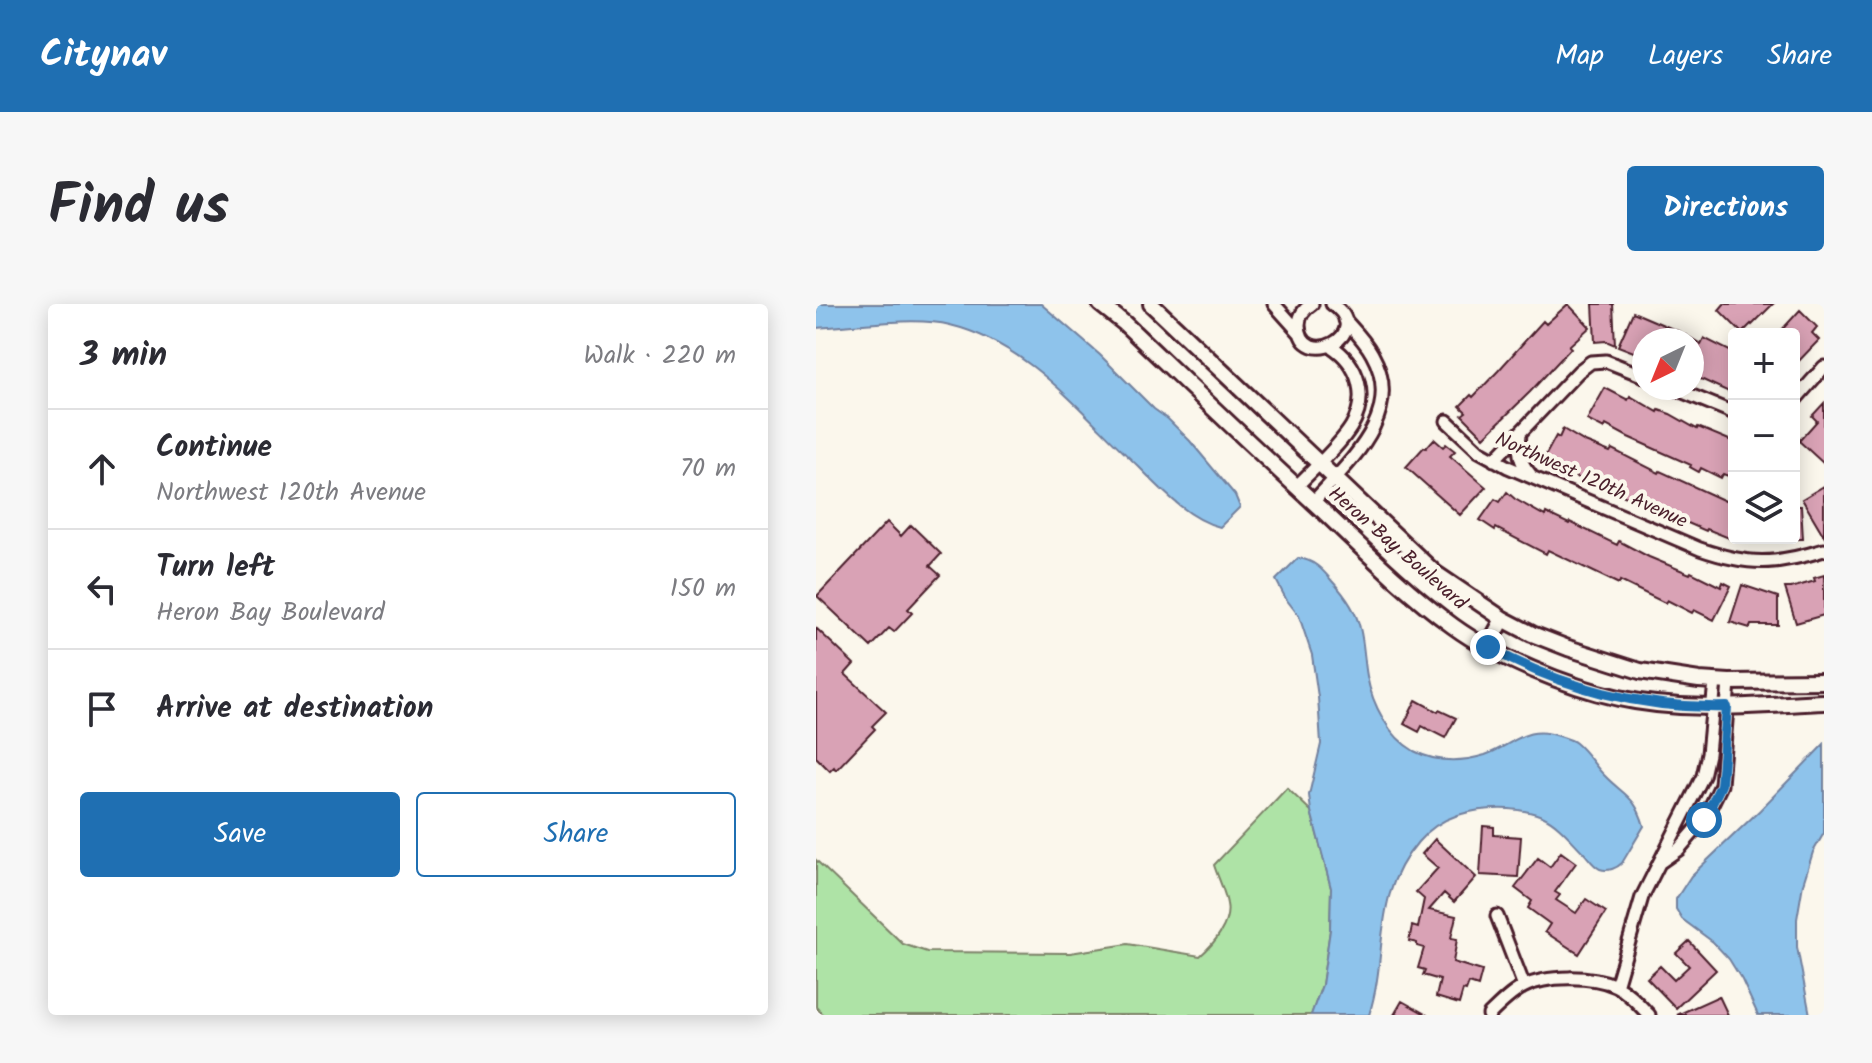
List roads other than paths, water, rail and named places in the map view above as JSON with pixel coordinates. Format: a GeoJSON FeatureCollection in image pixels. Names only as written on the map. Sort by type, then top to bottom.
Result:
{"type":"FeatureCollection","features":[{"type":"Feature","properties":{"kind":"street","name":"Heron Bay Boulevard"},"geometry":{"type":"LineString","coordinates":[[1100,304],[1418,599],[1456,629],[1513,661],[1619,698],[1657,705],[1719,707],[1824,702]]}},
{"type":"Feature","properties":{"kind":"street","name":"Heron Bay Boulevard"},"geometry":{"type":"LineString","coordinates":[[1151,304],[1435,573],[1503,619],[1568,648],[1640,671],[1722,682],[1824,681]]}},
{"type":"Feature","properties":{"kind":"street"},"geometry":{"type":"LineString","coordinates":[[1275,304],[1310,306]]}},
{"type":"Feature","properties":{"kind":"street"},"geometry":{"type":"LineString","coordinates":[[1275,304],[1304,339],[1316,347],[1331,346],[1341,338],[1344,332],[1340,309]]}},
{"type":"Feature","properties":{"kind":"street"},"geometry":{"type":"LineString","coordinates":[[1301,333],[1300,319],[1310,306]]}},
{"type":"Feature","properties":{"kind":"street"},"geometry":{"type":"LineString","coordinates":[[1313,502],[1369,438],[1381,399],[1379,373],[1372,355],[1340,309]]}},
{"type":"Feature","properties":{"kind":"street"},"geometry":{"type":"LineString","coordinates":[[1296,487],[1352,425],[1358,409],[1359,379],[1352,365],[1331,346]]}},
{"type":"Feature","properties":{"kind":"street"},"geometry":{"type":"LineString","coordinates":[[1494,460],[1591,362],[1606,361],[1632,371]]}},
{"type":"Feature","properties":{"kind":"street"},"geometry":{"type":"LineString","coordinates":[[1795,400],[1824,367]]}},
{"type":"Feature","properties":{"kind":"street"},"geometry":{"type":"LineString","coordinates":[[1702,400],[1728,411]]}},
{"type":"Feature","properties":{"kind":"street","name":"Northwest 120th Avenue"},"geometry":{"type":"LineString","coordinates":[[1447,421],[1479,451],[1494,460],[1700,549],[1750,562],[1800,557],[1824,550]]}},
{"type":"Feature","properties":{"kind":"street"},"geometry":{"type":"LineString","coordinates":[[1520,433],[1519,456],[1534,477]]}},
{"type":"Feature","properties":{"kind":"street"},"geometry":{"type":"LineString","coordinates":[[1488,647],[1503,619]]}},
{"type":"Feature","properties":{"kind":"street"},"geometry":{"type":"LineString","coordinates":[[1616,986],[1642,897],[1703,776],[1722,682]]}},
{"type":"Feature","properties":{"kind":"street"},"geometry":{"type":"LineString","coordinates":[[1658,864],[1679,849],[1704,820],[1721,785],[1719,707]]}},
{"type":"Feature","properties":{"kind":"street"},"geometry":{"type":"LineString","coordinates":[[1497,916],[1524,986]]}},
{"type":"Feature","properties":{"kind":"street"},"geometry":{"type":"LineString","coordinates":[[1489,1015],[1524,986],[1563,977],[1616,986],[1649,1015]]}},
{"type":"Feature","properties":{"kind":"water"},"geometry":{"type":"Polygon","coordinates":[[[816,304],[1041,304],[1190,441],[1235,495],[1240,507],[1220,527],[1186,510],[1052,383],[1005,348],[978,334],[950,325],[919,321],[816,328],[816,304]]]}},
{"type":"Feature","properties":{"kind":"water"},"geometry":{"type":"Polygon","coordinates":[[[1298,558],[1321,569],[1353,609],[1373,698],[1389,728],[1405,745],[1432,758],[1458,760],[1485,755],[1537,732],[1568,739],[1580,747],[1633,802],[1644,826],[1622,863],[1606,870],[1595,866],[1553,823],[1532,813],[1511,809],[1478,810],[1458,815],[1436,826],[1418,842],[1393,883],[1369,1015],[1311,1015],[1322,985],[1330,930],[1331,888],[1309,795],[1321,744],[1312,655],[1299,616],[1276,580],[1298,558]]]}},
{"type":"Feature","properties":{"kind":"water"},"geometry":{"type":"Polygon","coordinates":[[[1824,744],[1824,833],[1813,852],[1797,919],[1797,947],[1810,1015],[1758,1015],[1729,959],[1713,942],[1682,919],[1676,909],[1676,899],[1691,876],[1824,744]]]}}]}
